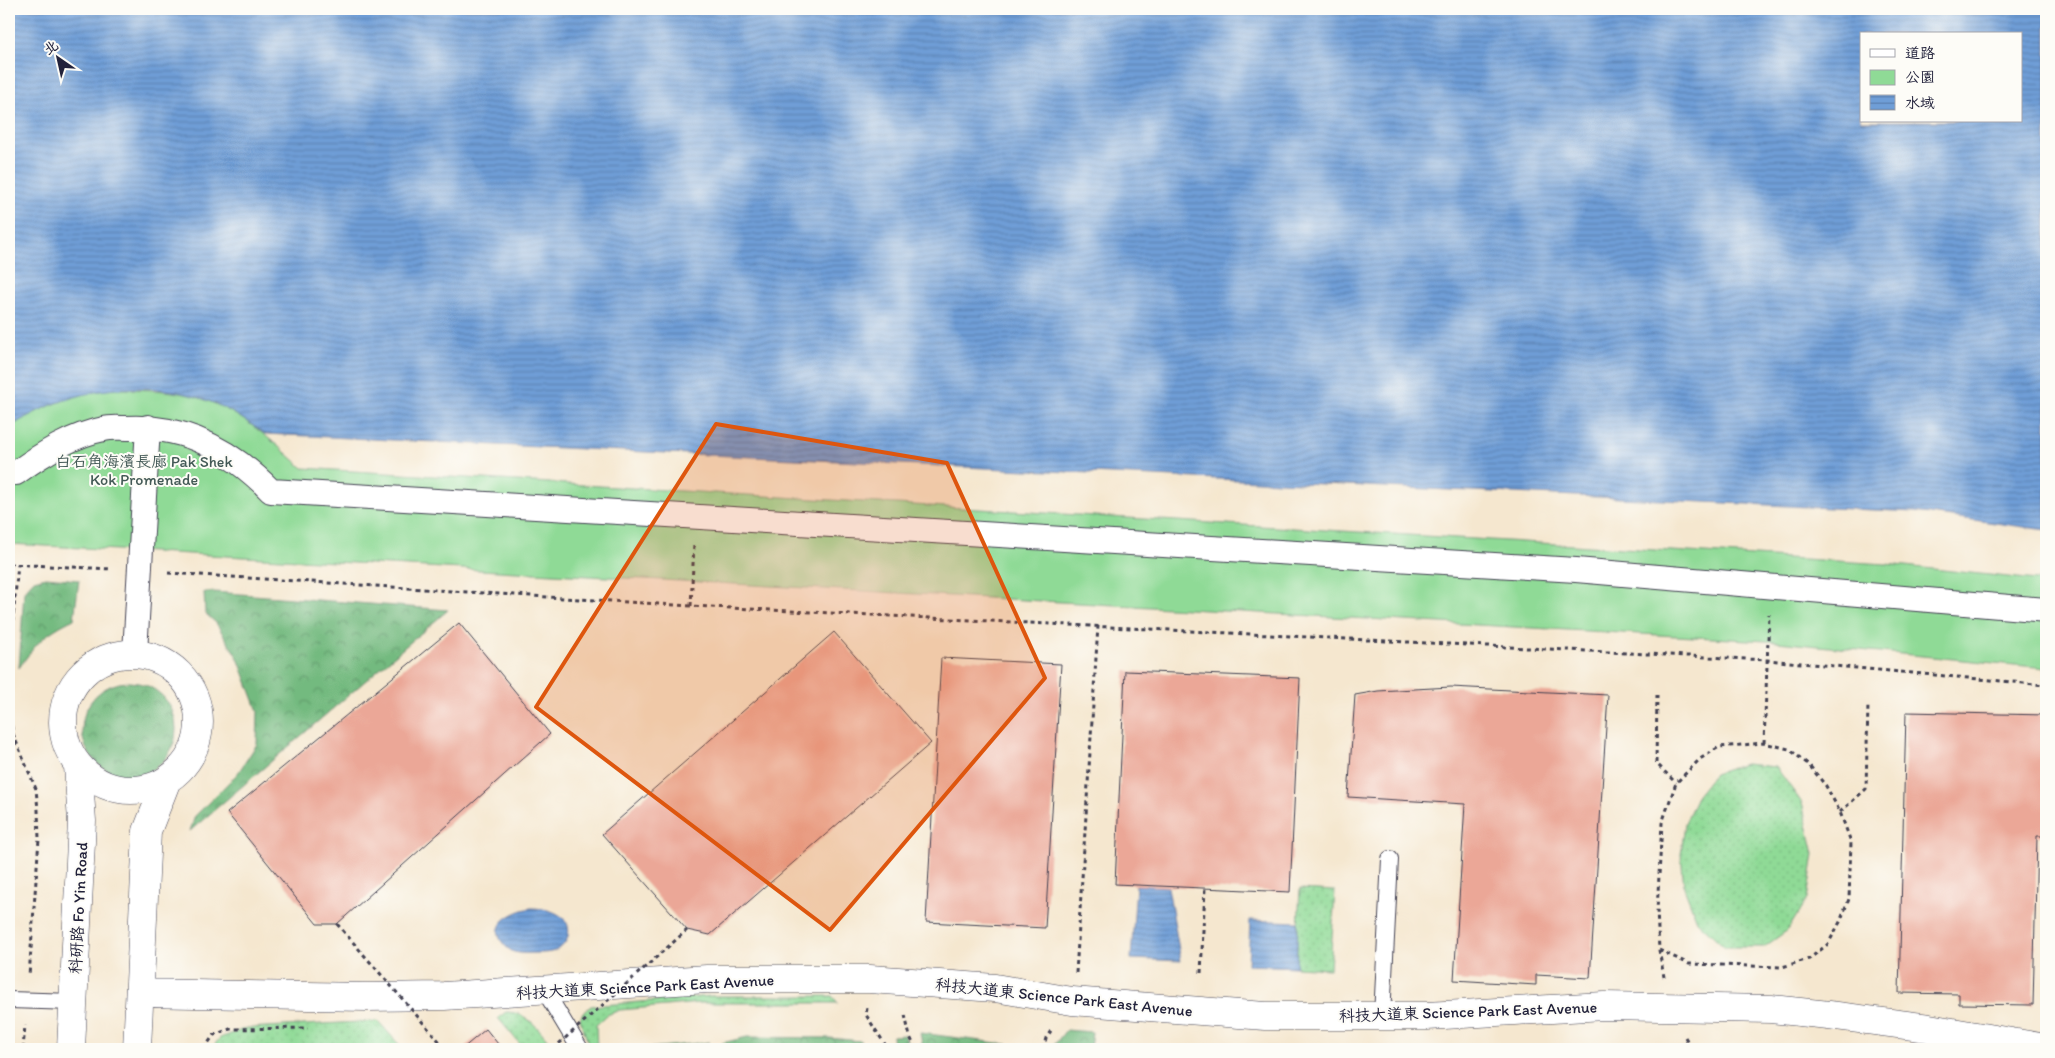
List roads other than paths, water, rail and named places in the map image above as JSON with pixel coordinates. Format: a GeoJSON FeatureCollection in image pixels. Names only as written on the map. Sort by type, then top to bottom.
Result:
{"type":"FeatureCollection","features":[{"type":"Feature","properties":{"kind":"street"},"geometry":{"type":"LineString","coordinates":[[9,472],[16,473],[38,457],[70,440],[104,429],[148,427],[191,436],[224,452],[251,471],[271,491],[1576,570],[2046,610]]}},
{"type":"Feature","properties":{"kind":"street"},"geometry":{"type":"LineString","coordinates":[[135,653],[148,427]]}},
{"type":"Feature","properties":{"kind":"street","name":"科研路 Fo Yin Road"},"geometry":{"type":"LineString","coordinates":[[135,653],[156,658],[175,668],[189,685],[198,705],[200,726],[194,747],[184,766],[167,780],[149,788],[129,790],[110,788],[92,779],[78,766],[67,749],[62,730],[63,710],[69,691],[80,674],[96,662],[115,654],[135,653]]}},
{"type":"Feature","properties":{"kind":"street","name":"科研路 Fo Yin Road"},"geometry":{"type":"LineString","coordinates":[[72,1049],[82,821],[78,766]]}},
{"type":"Feature","properties":{"kind":"street","name":"科研路 Fo Yin Road"},"geometry":{"type":"LineString","coordinates":[[137,1049],[147,831],[167,780]]}},
{"type":"Feature","properties":{"kind":"street","name":"科技大道東 Science Park East Avenue"},"geometry":{"type":"LineString","coordinates":[[140,993],[367,997],[444,996],[545,991],[707,979],[870,979],[995,988],[1072,1001],[1265,1016],[1427,1016],[1604,1006],[1771,1009],[1930,1028],[2046,1048]]}},
{"type":"Feature","properties":{"kind":"lane"},"geometry":{"type":"LineString","coordinates":[[1382,1016],[1390,860]]}},
{"type":"Feature","properties":{"kind":"lane"},"geometry":{"type":"LineString","coordinates":[[545,991],[580,1049]]}},
{"type":"Feature","properties":{"kind":"lane"},"geometry":{"type":"LineString","coordinates":[[9,1000],[74,1002]]}},
{"type":"Feature","properties":{"kind":"water"},"geometry":{"type":"Polygon","coordinates":[[[9,9],[2046,9],[2046,530],[1915,512],[265,434],[216,404],[190,395],[164,390],[137,388],[83,395],[57,403],[32,414],[9,428],[9,9]]]}},
{"type":"Feature","properties":{"kind":"water"},"geometry":{"type":"Polygon","coordinates":[[[1136,885],[1168,887],[1181,961],[1131,959],[1136,885]]]}},
{"type":"Feature","properties":{"kind":"water"},"geometry":{"type":"Polygon","coordinates":[[[531,908],[551,911],[563,917],[567,922],[569,928],[568,938],[560,948],[549,952],[520,953],[514,952],[502,942],[499,935],[501,924],[511,915],[531,908]]]}},
{"type":"Feature","properties":{"kind":"water"},"geometry":{"type":"Polygon","coordinates":[[[1250,920],[1298,922],[1296,967],[1248,965],[1250,920]]]}},
{"type":"Feature","properties":{"kind":"park label","name":"白石角海濱長廊 Pak Shek Kok Promenade"},"geometry":{"type":"Point","coordinates":[144,470]}}]}
